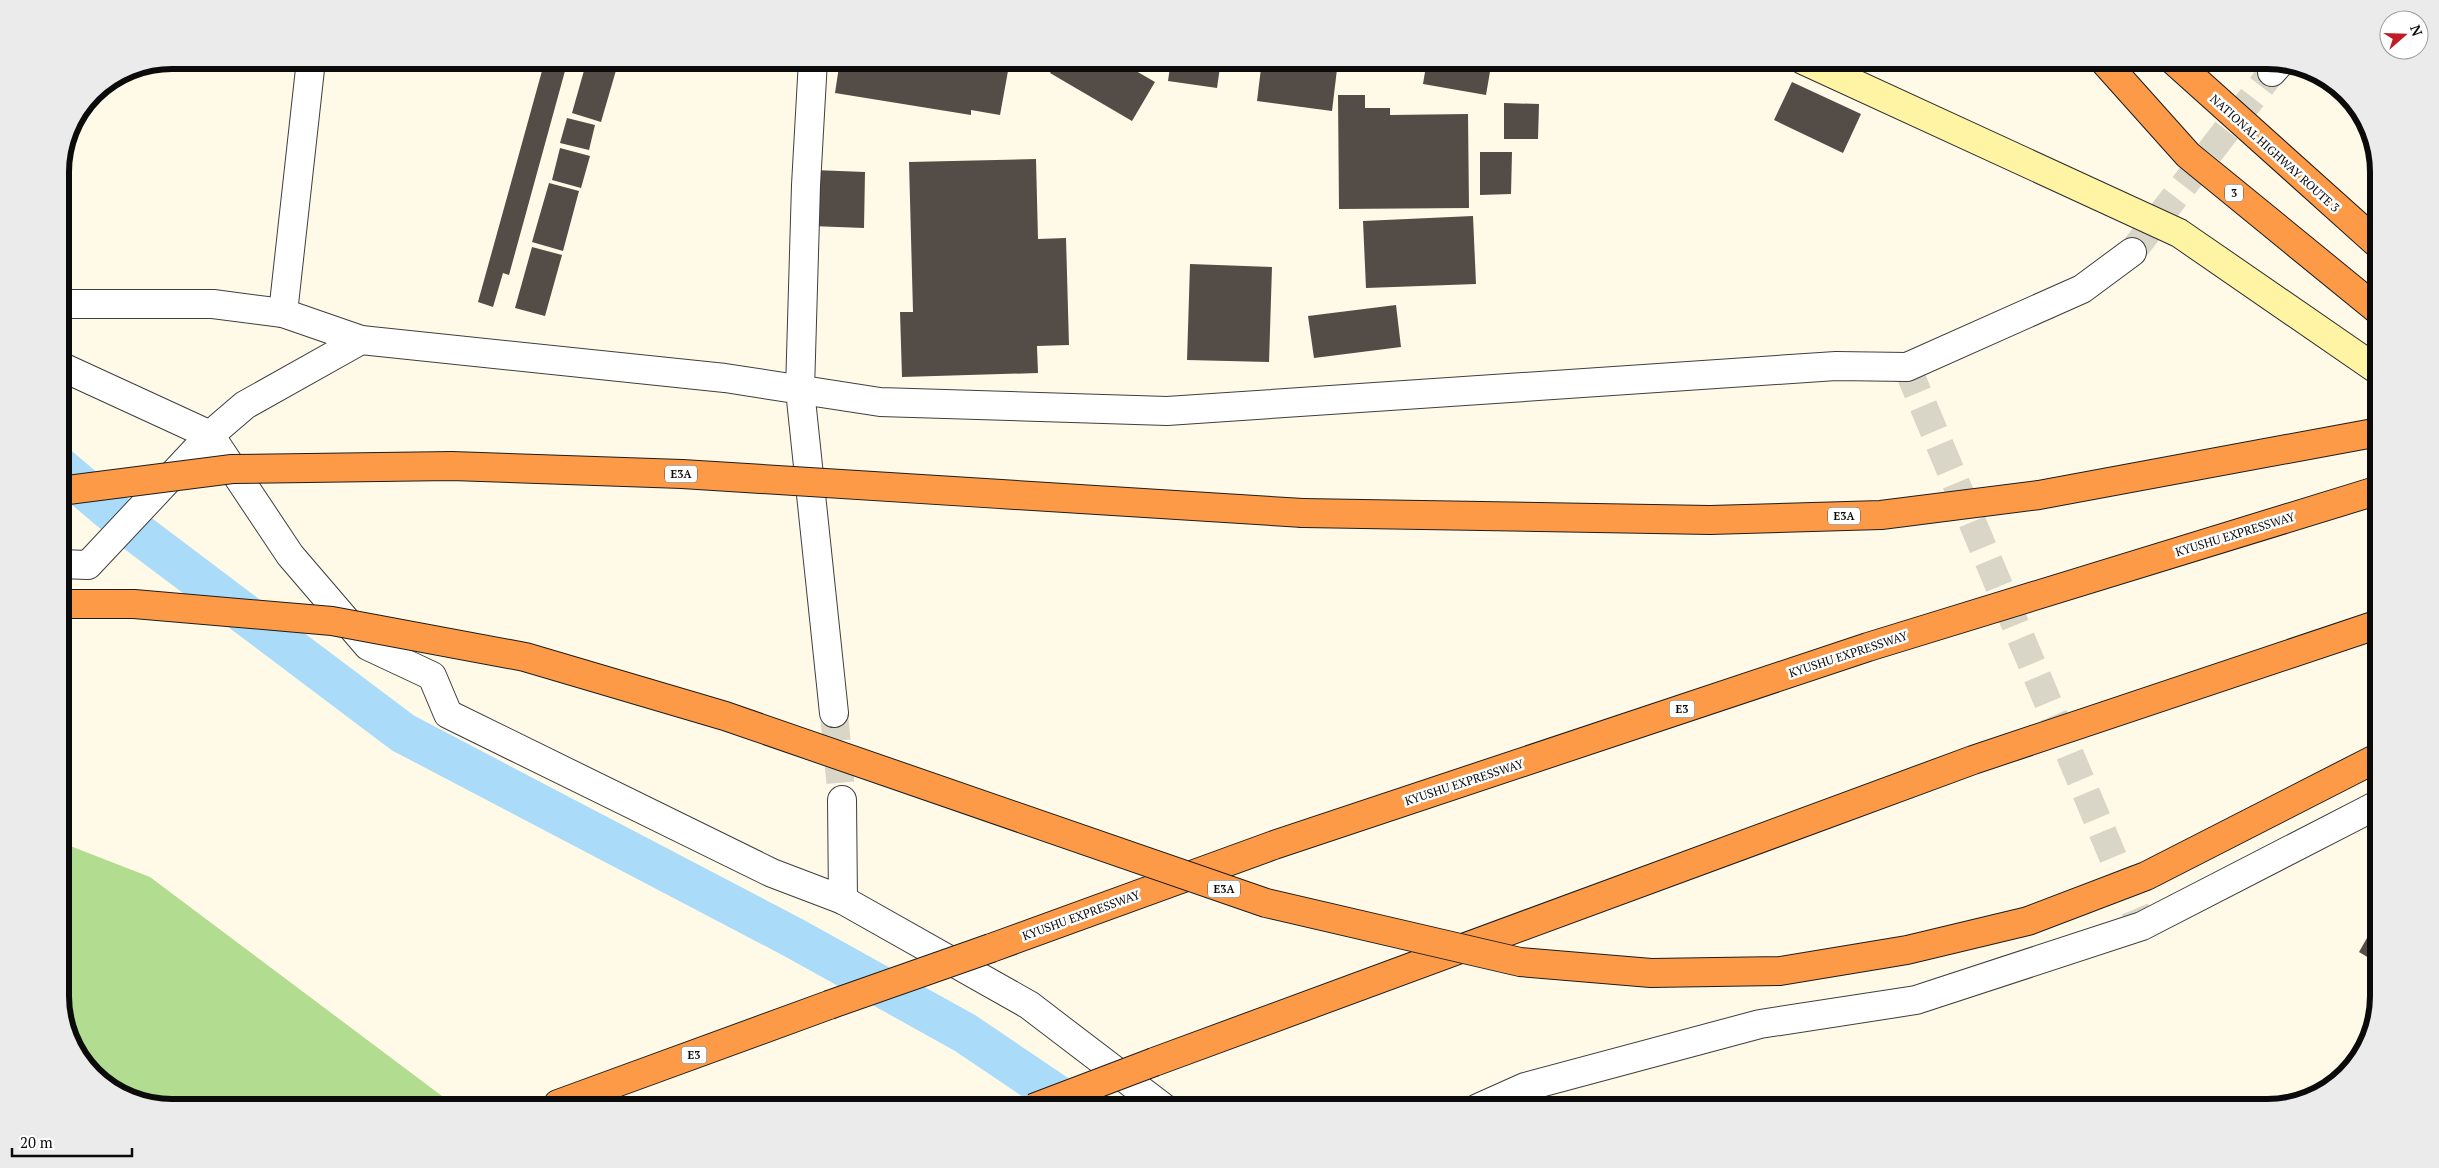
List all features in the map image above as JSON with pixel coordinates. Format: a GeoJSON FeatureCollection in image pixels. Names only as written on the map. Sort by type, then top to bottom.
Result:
{"type":"FeatureCollection","features":[{"type":"Feature","properties":{"kind":"highway","name":"3"},"geometry":{"type":"LineString","coordinates":[[2111,69],[2188,155],[2370,304]]}},
{"type":"Feature","properties":{"kind":"highway","name":"NATIONAL HIGHWAY ROUTE 3"},"geometry":{"type":"LineString","coordinates":[[2183,69],[2370,237]]}},
{"type":"Feature","properties":{"kind":"highway","name":"E3A"},"geometry":{"type":"LineString","coordinates":[[69,490],[232,469],[452,466],[682,474],[1303,513],[1710,520],[1881,515],[2040,495],[2370,434]]}},
{"type":"Feature","properties":{"kind":"highway","name":"KYUSHU EXPRESSWAY"},"geometry":{"type":"LineString","coordinates":[[572,1099],[1274,846],[1868,647],[2370,493]]}},
{"type":"Feature","properties":{"kind":"highway","name":"E3A"},"geometry":{"type":"LineString","coordinates":[[69,604],[134,604],[332,621],[525,657],[725,716],[1266,903],[1520,962],[1651,973],[1780,971],[1906,950],[2028,920],[2146,876],[2370,762]]}},
{"type":"Feature","properties":{"kind":"highway"},"geometry":{"type":"LineString","coordinates":[[1057,1099],[1973,760],[2370,627]]}},
{"type":"Feature","properties":{"kind":"street"},"geometry":{"type":"LineString","coordinates":[[282,313],[310,69]]}},
{"type":"Feature","properties":{"kind":"street"},"geometry":{"type":"LineString","coordinates":[[812,69],[806,185],[800,390],[834,713]]}},
{"type":"Feature","properties":{"kind":"street"},"geometry":{"type":"LineString","coordinates":[[1824,69],[2179,232],[2370,365]]}},
{"type":"Feature","properties":{"kind":"street"},"geometry":{"type":"LineString","coordinates":[[69,304],[213,304],[282,313],[361,340],[715,377],[880,402],[1167,411],[1836,366],[1907,368],[2082,289],[2132,252]]}},
{"type":"Feature","properties":{"kind":"street"},"geometry":{"type":"LineString","coordinates":[[69,564],[88,565],[210,435],[245,405],[361,340]]}},
{"type":"Feature","properties":{"kind":"street"},"geometry":{"type":"LineString","coordinates":[[69,370],[210,435],[290,555],[368,646],[432,676],[448,714],[772,873],[843,900],[1029,1005],[1152,1099]]}},
{"type":"Feature","properties":{"kind":"street"},"geometry":{"type":"LineString","coordinates":[[842,800],[843,900]]}},
{"type":"Feature","properties":{"kind":"street"},"geometry":{"type":"LineString","coordinates":[[1498,1099],[1525,1087],[1760,1024],[1916,1000],[2142,926],[2370,809]]}},
{"type":"Feature","properties":{"kind":"green space"},"geometry":{"type":"Polygon","coordinates":[[[69,846],[150,877],[446,1099],[172,1099],[145,1096],[109,1078],[90,1059],[79,1042],[71,1016],[69,1003],[69,846]]]}},
{"type":"Feature","properties":{"kind":"building"},"geometry":{"type":"Polygon","coordinates":[[[543,69],[566,69],[509,275],[503,273],[493,307],[478,302],[543,69]]]}},
{"type":"Feature","properties":{"kind":"building"},"geometry":{"type":"Polygon","coordinates":[[[584,69],[616,69],[601,122],[572,113],[584,69]]]}},
{"type":"Feature","properties":{"kind":"building"},"geometry":{"type":"Polygon","coordinates":[[[839,69],[1008,69],[1000,115],[971,110],[971,115],[835,93],[839,69]]]}},
{"type":"Feature","properties":{"kind":"building"},"geometry":{"type":"Polygon","coordinates":[[[1052,69],[1133,69],[1155,82],[1132,121],[1050,73],[1052,69]]]}},
{"type":"Feature","properties":{"kind":"building"},"geometry":{"type":"Polygon","coordinates":[[[1170,69],[1220,69],[1217,88],[1168,81],[1170,69]]]}},
{"type":"Feature","properties":{"kind":"building"},"geometry":{"type":"Polygon","coordinates":[[[1261,69],[1337,69],[1332,111],[1257,101],[1261,69]]]}},
{"type":"Feature","properties":{"kind":"building"},"geometry":{"type":"Polygon","coordinates":[[[1426,69],[1490,69],[1486,95],[1423,84],[1426,69]]]}},
{"type":"Feature","properties":{"kind":"building"},"geometry":{"type":"Polygon","coordinates":[[[1792,82],[1861,114],[1843,153],[1774,120],[1792,82]]]}},
{"type":"Feature","properties":{"kind":"building"},"geometry":{"type":"Polygon","coordinates":[[[1338,95],[1365,95],[1365,108],[1390,108],[1390,115],[1468,114],[1469,208],[1339,209],[1338,95]]]}},
{"type":"Feature","properties":{"kind":"building"},"geometry":{"type":"Polygon","coordinates":[[[1504,103],[1539,104],[1538,139],[1504,139],[1504,103]]]}},
{"type":"Feature","properties":{"kind":"building"},"geometry":{"type":"Polygon","coordinates":[[[567,118],[595,125],[589,150],[560,143],[567,118]]]}},
{"type":"Feature","properties":{"kind":"building"},"geometry":{"type":"Polygon","coordinates":[[[560,148],[590,156],[581,188],[552,180],[560,148]]]}},
{"type":"Feature","properties":{"kind":"building"},"geometry":{"type":"Polygon","coordinates":[[[1480,152],[1512,152],[1511,194],[1480,195],[1480,152]]]}},
{"type":"Feature","properties":{"kind":"building"},"geometry":{"type":"Polygon","coordinates":[[[1036,159],[1038,239],[1066,238],[1069,345],[1037,346],[1038,373],[902,377],[900,312],[913,312],[909,162],[1036,159]]]}},
{"type":"Feature","properties":{"kind":"building"},"geometry":{"type":"Polygon","coordinates":[[[814,170],[865,172],[864,228],[811,226],[814,170]]]}},
{"type":"Feature","properties":{"kind":"building"},"geometry":{"type":"Polygon","coordinates":[[[549,183],[579,191],[563,251],[532,242],[549,183]]]}},
{"type":"Feature","properties":{"kind":"building"},"geometry":{"type":"Polygon","coordinates":[[[1473,216],[1476,284],[1366,288],[1363,221],[1473,216]]]}},
{"type":"Feature","properties":{"kind":"building"},"geometry":{"type":"Polygon","coordinates":[[[532,247],[562,255],[545,316],[515,308],[532,247]]]}},
{"type":"Feature","properties":{"kind":"building"},"geometry":{"type":"Polygon","coordinates":[[[1190,264],[1272,267],[1269,362],[1187,360],[1190,264]]]}},
{"type":"Feature","properties":{"kind":"building"},"geometry":{"type":"Polygon","coordinates":[[[1396,305],[1401,347],[1314,358],[1308,316],[1396,305]]]}},
{"type":"Feature","properties":{"kind":"building"},"geometry":{"type":"Polygon","coordinates":[[[2370,933],[2370,959],[2359,952],[2370,933]]]}},
{"type":"Feature","properties":{"kind":"waterway"},"geometry":{"type":"LineString","coordinates":[[69,476],[136,532],[403,733],[794,938],[965,1033],[1063,1099]]}},
{"type":"Feature","properties":{"kind":"tunnel"},"geometry":{"type":"LineString","coordinates":[[2132,252],[2272,72]]}},
{"type":"Feature","properties":{"kind":"tunnel"},"geometry":{"type":"LineString","coordinates":[[1907,367],[2142,926]]}},
{"type":"Feature","properties":{"kind":"tunnel"},"geometry":{"type":"LineString","coordinates":[[834,713],[842,800]]}}]}
